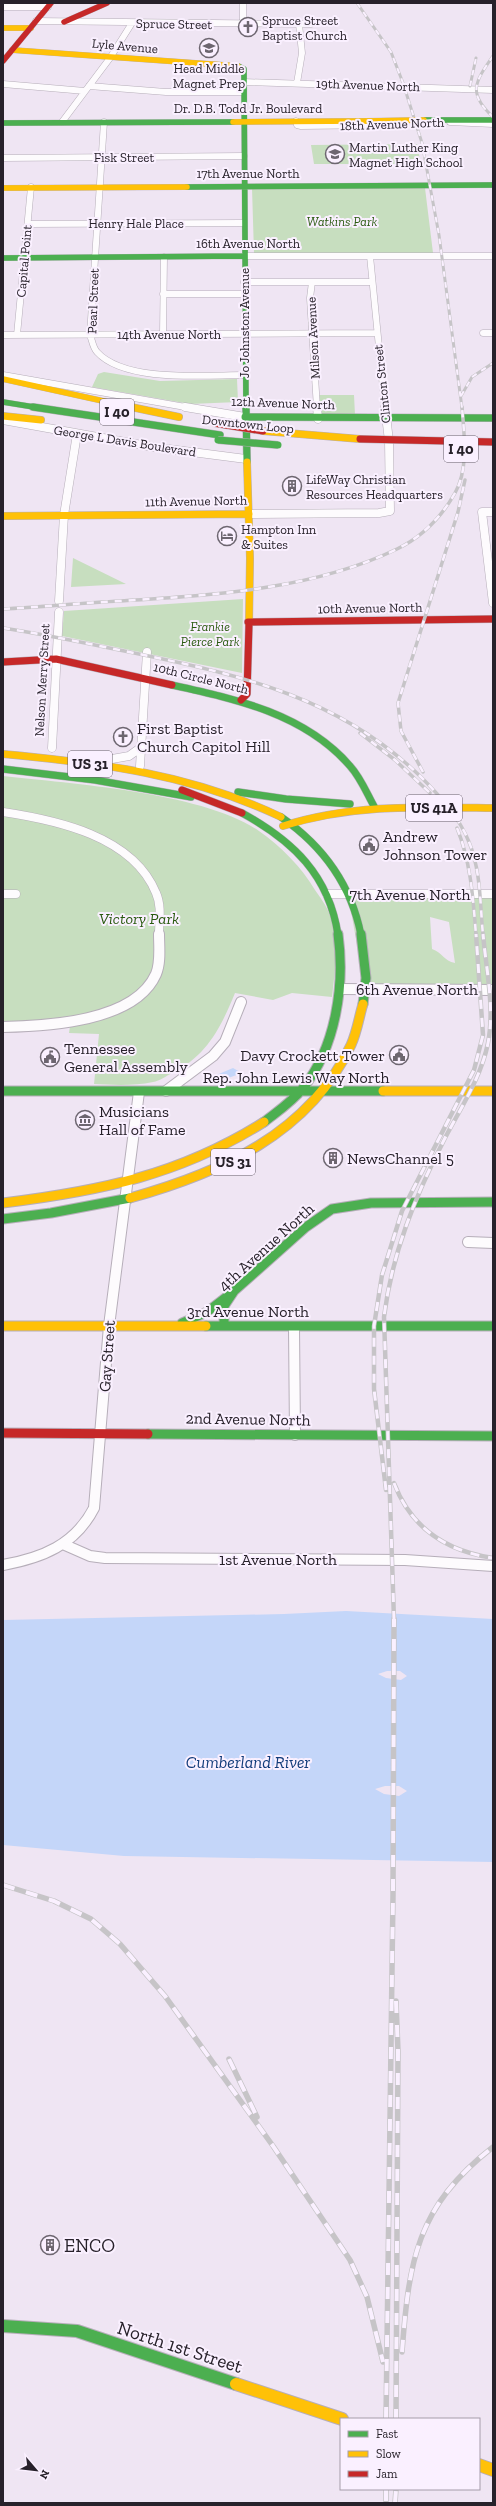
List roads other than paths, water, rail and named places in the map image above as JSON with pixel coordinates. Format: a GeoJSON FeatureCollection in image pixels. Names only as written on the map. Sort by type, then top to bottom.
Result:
{"type":"FeatureCollection","features":[{"type":"Feature","properties":{"kind":"main road"},"geometry":{"type":"LineString","coordinates":[[64,22],[107,3]]}},
{"type":"Feature","properties":{"kind":"main road"},"geometry":{"type":"LineString","coordinates":[[3,61],[50,5]]}},
{"type":"Feature","properties":{"kind":"main road"},"geometry":{"type":"LineString","coordinates":[[3,28],[34,25]]}},
{"type":"Feature","properties":{"kind":"main road","name":"Lyle Avenue"},"geometry":{"type":"LineString","coordinates":[[12,50],[182,64],[237,65]]}},
{"type":"Feature","properties":{"kind":"main road","name":"Jo Johnston Avenue"},"geometry":{"type":"LineString","coordinates":[[237,65],[244,69],[244,375],[249,514],[248,694],[241,700]]}},
{"type":"Feature","properties":{"kind":"main road","name":"Dr. D.B. Todd Jr. Boulevard"},"geometry":{"type":"LineString","coordinates":[[3,123],[493,120]]}},
{"type":"Feature","properties":{"kind":"main road","name":"17th Avenue North"},"geometry":{"type":"LineString","coordinates":[[3,188],[493,185]]}},
{"type":"Feature","properties":{"kind":"main road","name":"16th Avenue North"},"geometry":{"type":"LineString","coordinates":[[3,258],[244,256]]}},
{"type":"Feature","properties":{"kind":"main road"},"geometry":{"type":"LineString","coordinates":[[3,379],[192,419]]}},
{"type":"Feature","properties":{"kind":"main road","name":"Downtown Loop"},"geometry":{"type":"LineString","coordinates":[[3,395],[215,429]]}},
{"type":"Feature","properties":{"kind":"main road","name":"Downtown Loop"},"geometry":{"type":"LineString","coordinates":[[3,402],[215,429],[263,431],[282,441],[362,443],[493,442]]}},
{"type":"Feature","properties":{"kind":"main road"},"geometry":{"type":"LineString","coordinates":[[3,416],[215,429],[282,441]]}},
{"type":"Feature","properties":{"kind":"main road","name":"12th Avenue North"},"geometry":{"type":"LineString","coordinates":[[245,417],[318,419],[493,418]]}},
{"type":"Feature","properties":{"kind":"main road","name":"Downtown Loop"},"geometry":{"type":"LineString","coordinates":[[362,443],[430,449],[493,450]]}},
{"type":"Feature","properties":{"kind":"main road"},"geometry":{"type":"LineString","coordinates":[[377,450],[430,449]]}},
{"type":"Feature","properties":{"kind":"main road","name":"11th Avenue North"},"geometry":{"type":"LineString","coordinates":[[3,516],[249,514]]}},
{"type":"Feature","properties":{"kind":"main road","name":"10th Avenue North"},"geometry":{"type":"LineString","coordinates":[[248,622],[493,619]]}},
{"type":"Feature","properties":{"kind":"main road","name":"10th Circle North"},"geometry":{"type":"LineString","coordinates":[[3,662],[56,659],[241,700],[298,724],[326,741],[351,767],[375,808]]}},
{"type":"Feature","properties":{"kind":"main road","name":"Nelson Merry Street"},"geometry":{"type":"LineString","coordinates":[[3,745],[45,748],[112,759],[140,766],[177,779]]}},
{"type":"Feature","properties":{"kind":"main road","name":"US 31"},"geometry":{"type":"LineString","coordinates":[[3,754],[53,758],[193,783],[230,795],[313,833],[333,864],[348,894],[356,915],[364,946],[367,969],[362,1010],[354,1039],[345,1059],[324,1092],[296,1120],[265,1144],[230,1164],[194,1179],[124,1199],[3,1219]]}},
{"type":"Feature","properties":{"kind":"main road","name":"US 31"},"geometry":{"type":"LineString","coordinates":[[3,760],[133,778],[186,791],[258,821],[275,830],[298,850],[316,872],[327,894],[342,943],[341,989],[331,1031],[319,1067],[300,1092],[284,1108],[260,1125],[226,1145],[188,1164],[127,1184],[90,1192],[4,1203]]}},
{"type":"Feature","properties":{"kind":"main road"},"geometry":{"type":"LineString","coordinates":[[3,770],[102,781],[207,800]]}},
{"type":"Feature","properties":{"kind":"main road"},"geometry":{"type":"LineString","coordinates":[[193,783],[282,798],[337,801],[375,808]]}},
{"type":"Feature","properties":{"kind":"main road","name":"US 41A"},"geometry":{"type":"LineString","coordinates":[[275,830],[291,822],[332,811],[375,808],[493,808]]}},
{"type":"Feature","properties":{"kind":"main road"},"geometry":{"type":"LineString","coordinates":[[313,833],[332,811]]}},
{"type":"Feature","properties":{"kind":"main road","name":"Rep. John Lewis Way North"},"geometry":{"type":"LineString","coordinates":[[3,1091],[493,1092]]}},
{"type":"Feature","properties":{"kind":"main road","name":"4th Avenue North"},"geometry":{"type":"LineString","coordinates":[[224,1326],[224,1306],[234,1291],[306,1227],[332,1209],[370,1203],[493,1202]]}},
{"type":"Feature","properties":{"kind":"main road"},"geometry":{"type":"LineString","coordinates":[[175,1326],[207,1312],[234,1291]]}},
{"type":"Feature","properties":{"kind":"main road","name":"3rd Avenue North"},"geometry":{"type":"LineString","coordinates":[[3,1326],[493,1326]]}},
{"type":"Feature","properties":{"kind":"main road","name":"2nd Avenue North"},"geometry":{"type":"LineString","coordinates":[[3,1433],[493,1436]]}},
{"type":"Feature","properties":{"kind":"main road","name":"North 1st Street"},"geometry":{"type":"LineString","coordinates":[[3,2326],[77,2331],[340,2418]]}},
{"type":"Feature","properties":{"kind":"main road"},"geometry":{"type":"LineString","coordinates":[[480,2465],[493,2470]]}},
{"type":"Feature","properties":{"kind":"street"},"geometry":{"type":"LineString","coordinates":[[243,3],[243,24]]}},
{"type":"Feature","properties":{"kind":"street"},"geometry":{"type":"LineString","coordinates":[[3,7],[50,5]]}},
{"type":"Feature","properties":{"kind":"street","name":"Spruce Street"},"geometry":{"type":"LineString","coordinates":[[34,25],[64,22],[311,24]]}},
{"type":"Feature","properties":{"kind":"street"},"geometry":{"type":"LineString","coordinates":[[62,122],[110,58],[132,23]]}},
{"type":"Feature","properties":{"kind":"street"},"geometry":{"type":"LineString","coordinates":[[297,83],[302,53],[299,24]]}},
{"type":"Feature","properties":{"kind":"street","name":"19th Avenue North"},"geometry":{"type":"LineString","coordinates":[[244,82],[493,90]]}},
{"type":"Feature","properties":{"kind":"street"},"geometry":{"type":"LineString","coordinates":[[3,84],[166,92],[244,92]]}},
{"type":"Feature","properties":{"kind":"street","name":"18th Avenue North"},"geometry":{"type":"LineString","coordinates":[[296,121],[297,125],[301,126],[392,124],[426,121],[493,124]]}},
{"type":"Feature","properties":{"kind":"street","name":"Pearl Street"},"geometry":{"type":"LineString","coordinates":[[104,122],[90,335],[97,351],[111,361],[130,368],[167,374],[244,375]]}},
{"type":"Feature","properties":{"kind":"street","name":"Fisk Street"},"geometry":{"type":"LineString","coordinates":[[3,158],[244,156]]}},
{"type":"Feature","properties":{"kind":"street","name":"Capital Point"},"geometry":{"type":"LineString","coordinates":[[17,335],[31,187]]}},
{"type":"Feature","properties":{"kind":"street","name":"Henry Hale Place"},"geometry":{"type":"LineString","coordinates":[[28,222],[243,221]]}},
{"type":"Feature","properties":{"kind":"street","name":"16th Avenue North"},"geometry":{"type":"LineString","coordinates":[[244,256],[493,256]]}},
{"type":"Feature","properties":{"kind":"street","name":"Clinton Street"},"geometry":{"type":"LineString","coordinates":[[370,256],[376,333],[385,418],[389,441],[391,508],[389,512]]}},
{"type":"Feature","properties":{"kind":"street"},"geometry":{"type":"LineString","coordinates":[[163,334],[164,257]]}},
{"type":"Feature","properties":{"kind":"street"},"geometry":{"type":"LineString","coordinates":[[244,282],[372,282]]}},
{"type":"Feature","properties":{"kind":"street","name":"Milson Avenue"},"geometry":{"type":"LineString","coordinates":[[312,282],[310,298],[318,419]]}},
{"type":"Feature","properties":{"kind":"street"},"geometry":{"type":"LineString","coordinates":[[163,294],[244,294]]}},
{"type":"Feature","properties":{"kind":"street","name":"14th Avenue North"},"geometry":{"type":"LineString","coordinates":[[3,335],[376,333]]}},
{"type":"Feature","properties":{"kind":"street"},"geometry":{"type":"LineString","coordinates":[[483,333],[493,333]]}},
{"type":"Feature","properties":{"kind":"street","name":"12th Avenue North"},"geometry":{"type":"LineString","coordinates":[[3,375],[245,417]]}},
{"type":"Feature","properties":{"kind":"street","name":"George L Davis Boulevard"},"geometry":{"type":"LineString","coordinates":[[3,420],[77,434],[246,459]]}},
{"type":"Feature","properties":{"kind":"street","name":"Nelson Merry Street"},"geometry":{"type":"LineString","coordinates":[[59,600],[64,515],[77,434]]}},
{"type":"Feature","properties":{"kind":"street","name":"11th Avenue North"},"geometry":{"type":"LineString","coordinates":[[249,514],[389,512]]}},
{"type":"Feature","properties":{"kind":"street"},"geometry":{"type":"LineString","coordinates":[[493,512],[482,512],[493,603]]}},
{"type":"Feature","properties":{"kind":"street","name":"Nelson Merry Street"},"geometry":{"type":"LineString","coordinates":[[45,748],[56,659],[58,612]]}},
{"type":"Feature","properties":{"kind":"street"},"geometry":{"type":"LineString","coordinates":[[140,766],[143,746],[147,652]]}},
{"type":"Feature","properties":{"kind":"street"},"geometry":{"type":"LineString","coordinates":[[112,759],[130,756],[143,746]]}},
{"type":"Feature","properties":{"kind":"street"},"geometry":{"type":"LineString","coordinates":[[3,812],[57,822],[90,834],[112,845],[147,876],[156,893],[159,911],[156,972],[150,982],[129,1001],[99,1016],[79,1022],[50,1026],[3,1026]]}},
{"type":"Feature","properties":{"kind":"street"},"geometry":{"type":"LineString","coordinates":[[3,894],[16,894]]}},
{"type":"Feature","properties":{"kind":"street","name":"7th Avenue North"},"geometry":{"type":"LineString","coordinates":[[327,894],[493,894]]}},
{"type":"Feature","properties":{"kind":"street","name":"6th Avenue North"},"geometry":{"type":"LineString","coordinates":[[341,989],[493,990]]}},
{"type":"Feature","properties":{"kind":"street"},"geometry":{"type":"LineString","coordinates":[[166,1091],[213,1056],[225,1042],[241,1002]]}},
{"type":"Feature","properties":{"kind":"street","name":"Gay Street"},"geometry":{"type":"LineString","coordinates":[[3,1565],[36,1558],[65,1545],[85,1525],[94,1508],[108,1326],[139,1092]]}},
{"type":"Feature","properties":{"kind":"street"},"geometry":{"type":"LineString","coordinates":[[468,1242],[493,1243]]}},
{"type":"Feature","properties":{"kind":"street"},"geometry":{"type":"LineString","coordinates":[[294,1327],[295,1435]]}},
{"type":"Feature","properties":{"kind":"street","name":"1st Avenue North"},"geometry":{"type":"LineString","coordinates":[[65,1545],[90,1556],[105,1558],[405,1560],[493,1566]]}},
{"type":"Feature","properties":{"kind":"water"},"geometry":{"type":"Polygon","coordinates":[[[233,1068],[242,1073],[220,1081],[214,1076],[233,1068]]]}},
{"type":"Feature","properties":{"kind":"water","name":"Cumberland River"},"geometry":{"type":"Polygon","coordinates":[[[346,1611],[493,1619],[493,1862],[124,1856],[3,1845],[3,1620],[284,1614],[346,1611]]]}},
{"type":"Feature","properties":{"kind":"railway"},"geometry":{"type":"LineString","coordinates":[[357,3],[391,52],[403,83],[422,143],[439,235],[462,408]]}},
{"type":"Feature","properties":{"kind":"railway"},"geometry":{"type":"LineString","coordinates":[[493,56],[478,80],[476,87],[480,101],[493,117]]}},
{"type":"Feature","properties":{"kind":"railway"},"geometry":{"type":"LineString","coordinates":[[470,86],[476,58]]}},
{"type":"Feature","properties":{"kind":"railway"},"geometry":{"type":"LineString","coordinates":[[461,396],[472,377],[493,363]]}},
{"type":"Feature","properties":{"kind":"railway"},"geometry":{"type":"LineString","coordinates":[[3,609],[191,596],[262,588],[331,574],[365,563],[397,549],[423,532],[438,518],[455,493],[464,462],[464,428],[462,407]]}},
{"type":"Feature","properties":{"kind":"railway"},"geometry":{"type":"LineString","coordinates":[[423,772],[401,731],[398,703],[458,512],[465,480]]}},
{"type":"Feature","properties":{"kind":"railway"},"geometry":{"type":"LineString","coordinates":[[3,628],[178,662],[254,682],[290,694],[325,710],[358,728],[390,750],[421,777],[442,799],[460,824],[469,842],[476,865],[483,935]]}},
{"type":"Feature","properties":{"kind":"railway"},"geometry":{"type":"LineString","coordinates":[[360,733],[395,760],[430,793]]}},
{"type":"Feature","properties":{"kind":"railway"},"geometry":{"type":"LineString","coordinates":[[457,828],[462,841],[468,867],[476,935]]}},
{"type":"Feature","properties":{"kind":"railway"},"geometry":{"type":"LineString","coordinates":[[386,1490],[374,1389],[374,1326],[382,1275],[402,1211],[474,1070],[483,1035],[476,934]]}},
{"type":"Feature","properties":{"kind":"railway"},"geometry":{"type":"LineString","coordinates":[[394,1620],[384,1317],[393,1270],[414,1204],[433,1161],[475,1081],[485,1056],[491,1016],[483,934]]}},
{"type":"Feature","properties":{"kind":"railway"},"geometry":{"type":"LineString","coordinates":[[394,1483],[401,1499],[410,1513],[420,1525],[432,1535],[460,1550],[493,1558]]}},
{"type":"Feature","properties":{"kind":"railway"},"geometry":{"type":"LineString","coordinates":[[386,2418],[393,1895],[394,1620]]}},
{"type":"Feature","properties":{"kind":"railway"},"geometry":{"type":"LineString","coordinates":[[3,1885],[54,1901],[91,1919],[120,1944],[165,1996],[273,2146],[350,2260],[367,2297],[383,2362]]}},
{"type":"Feature","properties":{"kind":"railway"},"geometry":{"type":"LineString","coordinates":[[396,2001],[398,2051],[396,2418]]}},
{"type":"Feature","properties":{"kind":"railway"},"geometry":{"type":"LineString","coordinates":[[229,2059],[257,2117]]}},
{"type":"Feature","properties":{"kind":"railway"},"geometry":{"type":"LineString","coordinates":[[402,2352],[408,2290],[421,2238],[432,2214],[447,2192],[467,2169],[493,2147]]}},
{"type":"Feature","properties":{"kind":"railway"},"geometry":{"type":"LineString","coordinates":[[386,2490],[386,2503]]}},
{"type":"Feature","properties":{"kind":"railway"},"geometry":{"type":"LineString","coordinates":[[395,2503],[396,2490]]}},
{"type":"Feature","properties":{"kind":"place","name":"Spruce Street Baptist Church"},"geometry":{"type":"Point","coordinates":[248,27]}},
{"type":"Feature","properties":{"kind":"place","name":"Head Middle Magnet Prep"},"geometry":{"type":"Point","coordinates":[209,48]}},
{"type":"Feature","properties":{"kind":"place","name":"Martin Luther King Magnet High School"},"geometry":{"type":"Point","coordinates":[335,154]}},
{"type":"Feature","properties":{"kind":"place","name":"LifeWay Christian Resources Headquarters"},"geometry":{"type":"Point","coordinates":[292,486]}},
{"type":"Feature","properties":{"kind":"place","name":"Hampton Inn & Suites"},"geometry":{"type":"Point","coordinates":[227,536]}},
{"type":"Feature","properties":{"kind":"place","name":"First Baptist Church Capitol Hill"},"geometry":{"type":"Point","coordinates":[123,737]}},
{"type":"Feature","properties":{"kind":"place","name":"Andrew Johnson Tower"},"geometry":{"type":"Point","coordinates":[369,845]}},
{"type":"Feature","properties":{"kind":"place","name":"Davy Crockett Tower"},"geometry":{"type":"Point","coordinates":[399,1055]}},
{"type":"Feature","properties":{"kind":"place","name":"Tennessee General Assembly"},"geometry":{"type":"Point","coordinates":[50,1057]}},
{"type":"Feature","properties":{"kind":"place","name":"Musicians Hall of Fame"},"geometry":{"type":"Point","coordinates":[85,1120]}},
{"type":"Feature","properties":{"kind":"place","name":"NewsChannel 5"},"geometry":{"type":"Point","coordinates":[333,1158]}},
{"type":"Feature","properties":{"kind":"place","name":"ENCO"},"geometry":{"type":"Point","coordinates":[50,2245]}},
{"type":"Feature","properties":{"kind":"park label","name":"Watkins Park"},"geometry":{"type":"Point","coordinates":[342,221]}},
{"type":"Feature","properties":{"kind":"park label","name":"Frankie Pierce Park"},"geometry":{"type":"Point","coordinates":[210,634]}},
{"type":"Feature","properties":{"kind":"park label","name":"Victory Park"},"geometry":{"type":"Point","coordinates":[139,918]}}]}
